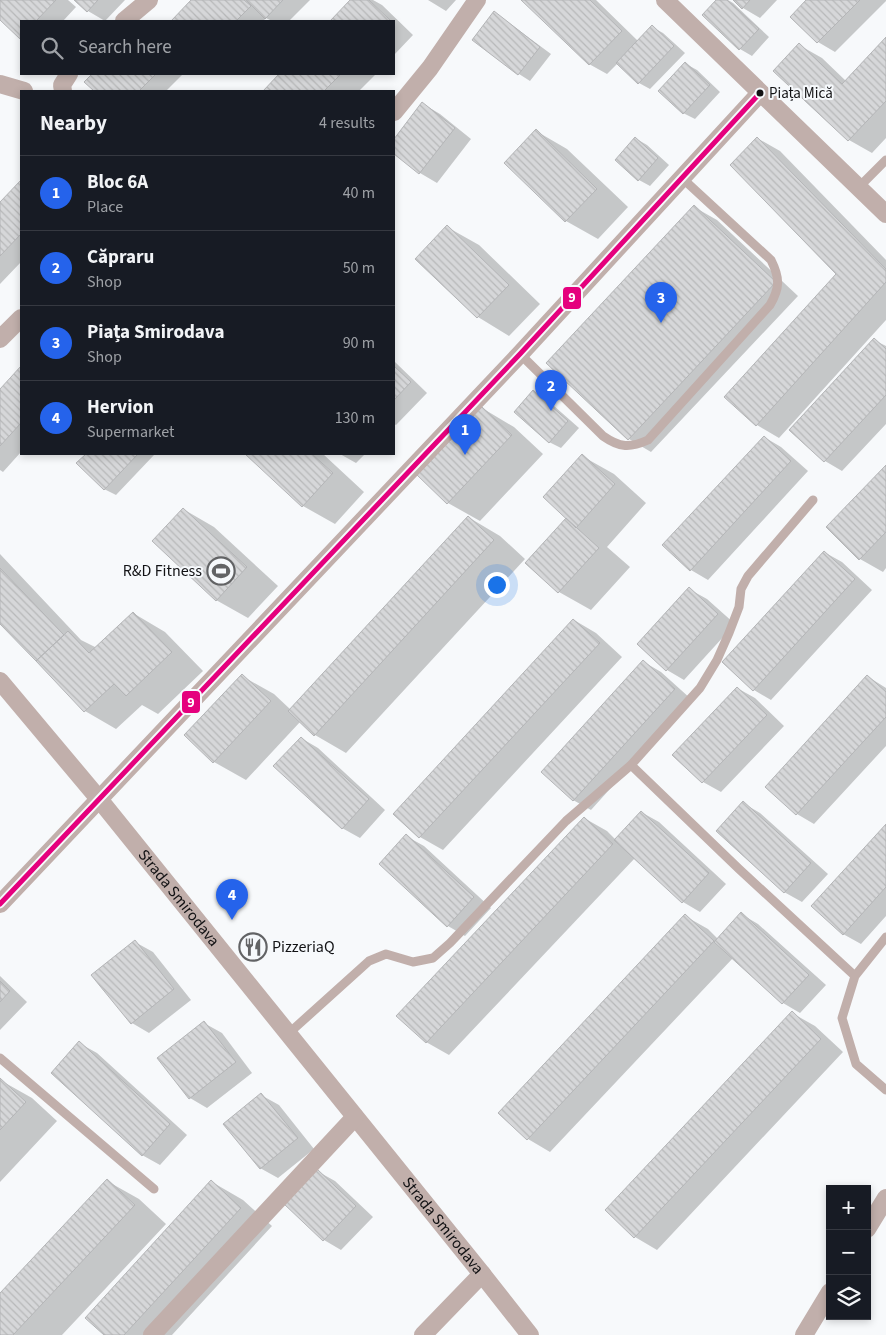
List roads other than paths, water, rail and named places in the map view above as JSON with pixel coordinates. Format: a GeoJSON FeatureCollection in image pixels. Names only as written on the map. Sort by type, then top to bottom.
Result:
{"type":"FeatureCollection","features":[{"type":"Feature","properties":{"kind":"street"},"geometry":{"type":"LineString","coordinates":[[125,20],[149,0]]}},
{"type":"Feature","properties":{"kind":"street"},"geometry":{"type":"LineString","coordinates":[[395,111],[430,68],[478,0]]}},
{"type":"Feature","properties":{"kind":"street"},"geometry":{"type":"LineString","coordinates":[[668,1],[760,93],[886,214]]}},
{"type":"Feature","properties":{"kind":"street"},"geometry":{"type":"LineString","coordinates":[[63,90],[62,85],[68,75]]}},
{"type":"Feature","properties":{"kind":"street"},"geometry":{"type":"LineString","coordinates":[[0,84],[21,90]]}},
{"type":"Feature","properties":{"kind":"street"},"geometry":{"type":"LineString","coordinates":[[0,904],[520,354],[760,93]]}},
{"type":"Feature","properties":{"kind":"street"},"geometry":{"type":"LineString","coordinates":[[0,339],[20,319]]}},
{"type":"Feature","properties":{"kind":"street","name":"Strada Smirodava"},"geometry":{"type":"LineString","coordinates":[[0,681],[99,799],[530,1335]]}},
{"type":"Feature","properties":{"kind":"street"},"geometry":{"type":"LineString","coordinates":[[152,1335],[356,1117]]}},
{"type":"Feature","properties":{"kind":"street"},"geometry":{"type":"LineString","coordinates":[[871,1223],[886,1198]]}},
{"type":"Feature","properties":{"kind":"street"},"geometry":{"type":"LineString","coordinates":[[423,1335],[482,1274]]}},
{"type":"Feature","properties":{"kind":"street"},"geometry":{"type":"LineString","coordinates":[[811,1332],[826,1300]]}},
{"type":"Feature","properties":{"kind":"lane"},"geometry":{"type":"LineString","coordinates":[[858,188],[886,160]]}},
{"type":"Feature","properties":{"kind":"lane"},"geometry":{"type":"LineString","coordinates":[[520,354],[611,442],[625,446],[636,445],[648,440],[770,305],[776,295],[778,283],[777,272],[772,260],[682,178]]}},
{"type":"Feature","properties":{"kind":"lane"},"geometry":{"type":"LineString","coordinates":[[288,1034],[369,960],[386,954],[413,962],[432,958],[450,943],[566,821],[630,765],[700,688],[717,660],[729,634],[739,607],[741,589],[748,576],[813,500]]}},
{"type":"Feature","properties":{"kind":"lane"},"geometry":{"type":"LineString","coordinates":[[630,765],[855,976]]}},
{"type":"Feature","properties":{"kind":"lane"},"geometry":{"type":"LineString","coordinates":[[886,938],[855,976],[842,1018],[856,1064],[886,1090]]}},
{"type":"Feature","properties":{"kind":"lane"},"geometry":{"type":"LineString","coordinates":[[0,1058],[154,1189]]}},
{"type":"Feature","properties":{"kind":"place","name":"Piața Mică"},"geometry":{"type":"Point","coordinates":[760,93]}},
{"type":"Feature","properties":{"kind":"place","name":"Piața Smirodava"},"geometry":{"type":"Point","coordinates":[661,323]}},
{"type":"Feature","properties":{"kind":"place","name":"Căpraru"},"geometry":{"type":"Point","coordinates":[551,411]}},
{"type":"Feature","properties":{"kind":"place","name":"Bloc 6A"},"geometry":{"type":"Point","coordinates":[465,455]}},
{"type":"Feature","properties":{"kind":"place","name":"R&D Fitness"},"geometry":{"type":"Point","coordinates":[221,571]}},
{"type":"Feature","properties":{"kind":"place","name":"Hervion"},"geometry":{"type":"Point","coordinates":[232,920]}},
{"type":"Feature","properties":{"kind":"place","name":"PizzeriaQ"},"geometry":{"type":"Point","coordinates":[253,947]}}]}
